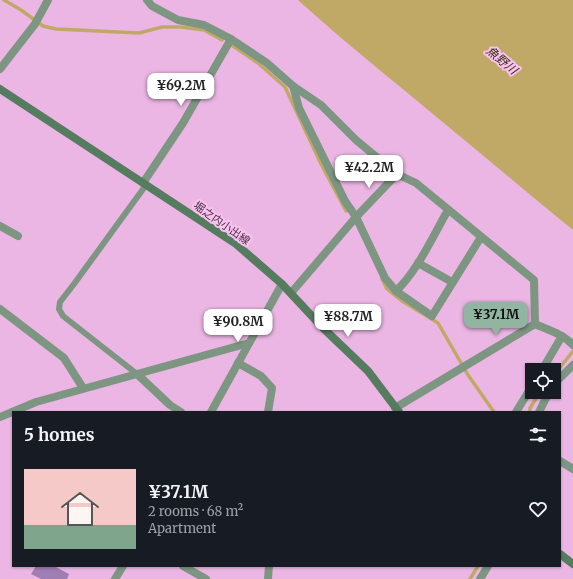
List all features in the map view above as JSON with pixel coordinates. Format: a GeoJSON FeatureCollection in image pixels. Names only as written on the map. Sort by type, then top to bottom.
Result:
{"type":"FeatureCollection","features":[{"type":"Feature","properties":{"kind":"main road","name":"堀之内小出線"},"geometry":{"type":"LineString","coordinates":[[0,89],[236,244],[282,284],[323,328],[368,371],[397,410]]}},
{"type":"Feature","properties":{"kind":"main road"},"geometry":{"type":"LineString","coordinates":[[561,555],[573,564]]}},
{"type":"Feature","properties":{"kind":"street"},"geometry":{"type":"LineString","coordinates":[[0,69],[37,20],[48,0]]}},
{"type":"Feature","properties":{"kind":"street"},"geometry":{"type":"LineString","coordinates":[[147,0],[152,6],[178,20],[204,25],[231,39],[268,63],[294,86],[321,105],[356,140],[397,174],[416,183],[534,280],[535,324]]}},
{"type":"Feature","properties":{"kind":"street"},"geometry":{"type":"LineString","coordinates":[[144,184],[184,123],[231,39]]}},
{"type":"Feature","properties":{"kind":"street"},"geometry":{"type":"LineString","coordinates":[[294,86],[298,108],[345,201],[356,217],[385,278],[396,291],[432,316],[481,236]]}},
{"type":"Feature","properties":{"kind":"street"},"geometry":{"type":"LineString","coordinates":[[291,293],[356,217],[397,174]]}},
{"type":"Feature","properties":{"kind":"street"},"geometry":{"type":"LineString","coordinates":[[396,291],[418,263],[448,210]]}},
{"type":"Feature","properties":{"kind":"street"},"geometry":{"type":"LineString","coordinates":[[0,226],[18,236]]}},
{"type":"Feature","properties":{"kind":"street"},"geometry":{"type":"LineString","coordinates":[[418,263],[452,282]]}},
{"type":"Feature","properties":{"kind":"street"},"geometry":{"type":"LineString","coordinates":[[212,411],[282,284]]}},
{"type":"Feature","properties":{"kind":"street"},"geometry":{"type":"LineString","coordinates":[[0,309],[64,358],[83,388]]}},
{"type":"Feature","properties":{"kind":"street"},"geometry":{"type":"LineString","coordinates":[[535,324],[568,340],[548,363]]}},
{"type":"Feature","properties":{"kind":"street"},"geometry":{"type":"LineString","coordinates":[[397,410],[535,324]]}},
{"type":"Feature","properties":{"kind":"street"},"geometry":{"type":"LineString","coordinates":[[14,411],[36,402],[83,388],[249,344]]}},
{"type":"Feature","properties":{"kind":"street"},"geometry":{"type":"LineString","coordinates":[[238,363],[261,376],[272,388],[268,411]]}},
{"type":"Feature","properties":{"kind":"street"},"geometry":{"type":"LineString","coordinates":[[561,377],[573,365]]}},
{"type":"Feature","properties":{"kind":"street"},"geometry":{"type":"LineString","coordinates":[[138,374],[170,405],[179,411]]}},
{"type":"Feature","properties":{"kind":"street"},"geometry":{"type":"LineString","coordinates":[[519,411],[525,399]]}},
{"type":"Feature","properties":{"kind":"street"},"geometry":{"type":"LineString","coordinates":[[540,411],[546,399]]}},
{"type":"Feature","properties":{"kind":"street"},"geometry":{"type":"LineString","coordinates":[[0,417],[12,412]]}},
{"type":"Feature","properties":{"kind":"street"},"geometry":{"type":"LineString","coordinates":[[561,462],[573,469]]}},
{"type":"Feature","properties":{"kind":"street"},"geometry":{"type":"LineString","coordinates":[[115,579],[122,567]]}},
{"type":"Feature","properties":{"kind":"street"},"geometry":{"type":"LineString","coordinates":[[185,567],[206,579]]}},
{"type":"Feature","properties":{"kind":"street"},"geometry":{"type":"LineString","coordinates":[[268,579],[269,567]]}},
{"type":"Feature","properties":{"kind":"street"},"geometry":{"type":"LineString","coordinates":[[480,579],[487,567]]}},
{"type":"Feature","properties":{"kind":"lane"},"geometry":{"type":"LineString","coordinates":[[138,374],[63,316],[59,309],[60,302],[144,184]]}},
{"type":"Feature","properties":{"kind":"water","name":"魚野川"},"geometry":{"type":"Polygon","coordinates":[[[298,0],[573,0],[573,230],[361,55],[298,0]]]}},
{"type":"Feature","properties":{"kind":"building"},"geometry":{"type":"Polygon","coordinates":[[[35,567],[56,567],[69,574],[67,579],[41,579],[31,574],[35,567]]]}},
{"type":"Feature","properties":{"kind":"waterway"},"geometry":{"type":"LineString","coordinates":[[4,0],[43,26],[56,29],[139,33],[162,27],[181,27],[204,30],[222,40]]}},
{"type":"Feature","properties":{"kind":"waterway"},"geometry":{"type":"LineString","coordinates":[[233,46],[258,63],[285,87],[321,164],[346,211]]}},
{"type":"Feature","properties":{"kind":"waterway"},"geometry":{"type":"LineString","coordinates":[[382,279],[387,289],[402,301],[438,323],[468,375],[493,411]]}},
{"type":"Feature","properties":{"kind":"waterway"},"geometry":{"type":"LineString","coordinates":[[561,366],[573,351]]}},
{"type":"Feature","properties":{"kind":"waterway"},"geometry":{"type":"LineString","coordinates":[[530,411],[530,408],[536,399]]}},
{"type":"Feature","properties":{"kind":"waterway"},"geometry":{"type":"LineString","coordinates":[[470,579],[477,567]]}}]}
